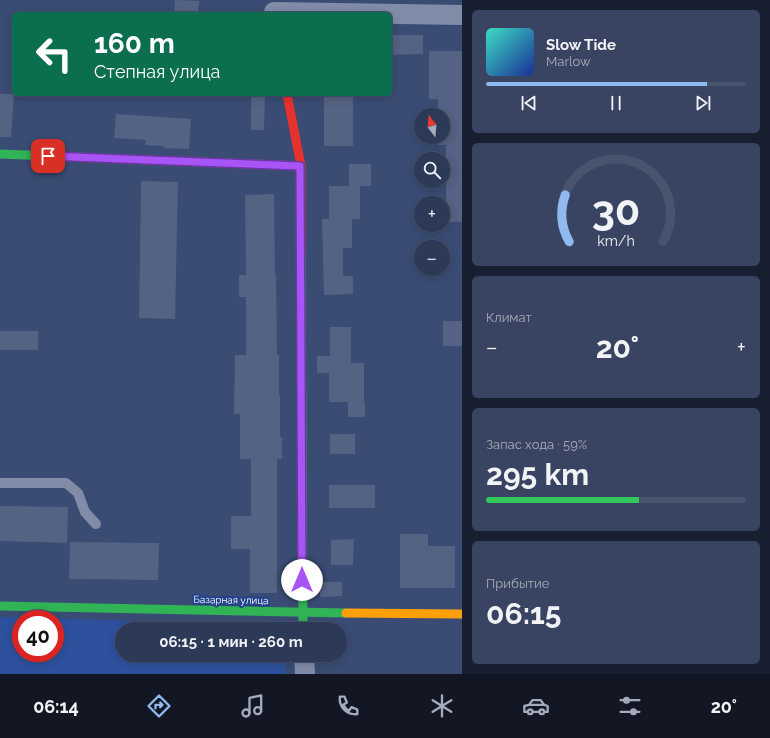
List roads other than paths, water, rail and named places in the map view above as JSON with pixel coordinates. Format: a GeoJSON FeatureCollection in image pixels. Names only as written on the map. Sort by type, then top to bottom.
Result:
{"type":"FeatureCollection","features":[{"type":"Feature","properties":{"kind":"street"},"geometry":{"type":"LineString","coordinates":[[273,9],[368,12]]}},
{"type":"Feature","properties":{"kind":"street"},"geometry":{"type":"LineString","coordinates":[[392,13],[462,15]]}},
{"type":"Feature","properties":{"kind":"street"},"geometry":{"type":"LineString","coordinates":[[287,96],[300,166],[303,622]]}},
{"type":"Feature","properties":{"kind":"street"},"geometry":{"type":"LineString","coordinates":[[0,154],[300,166]]}},
{"type":"Feature","properties":{"kind":"street","name":"Базарная улица"},"geometry":{"type":"LineString","coordinates":[[0,606],[462,614]]}},
{"type":"Feature","properties":{"kind":"street"},"geometry":{"type":"LineString","coordinates":[[304,662],[305,674]]}},
{"type":"Feature","properties":{"kind":"lane"},"geometry":{"type":"LineString","coordinates":[[0,483],[66,483],[78,493],[86,512],[96,524]]}}]}
